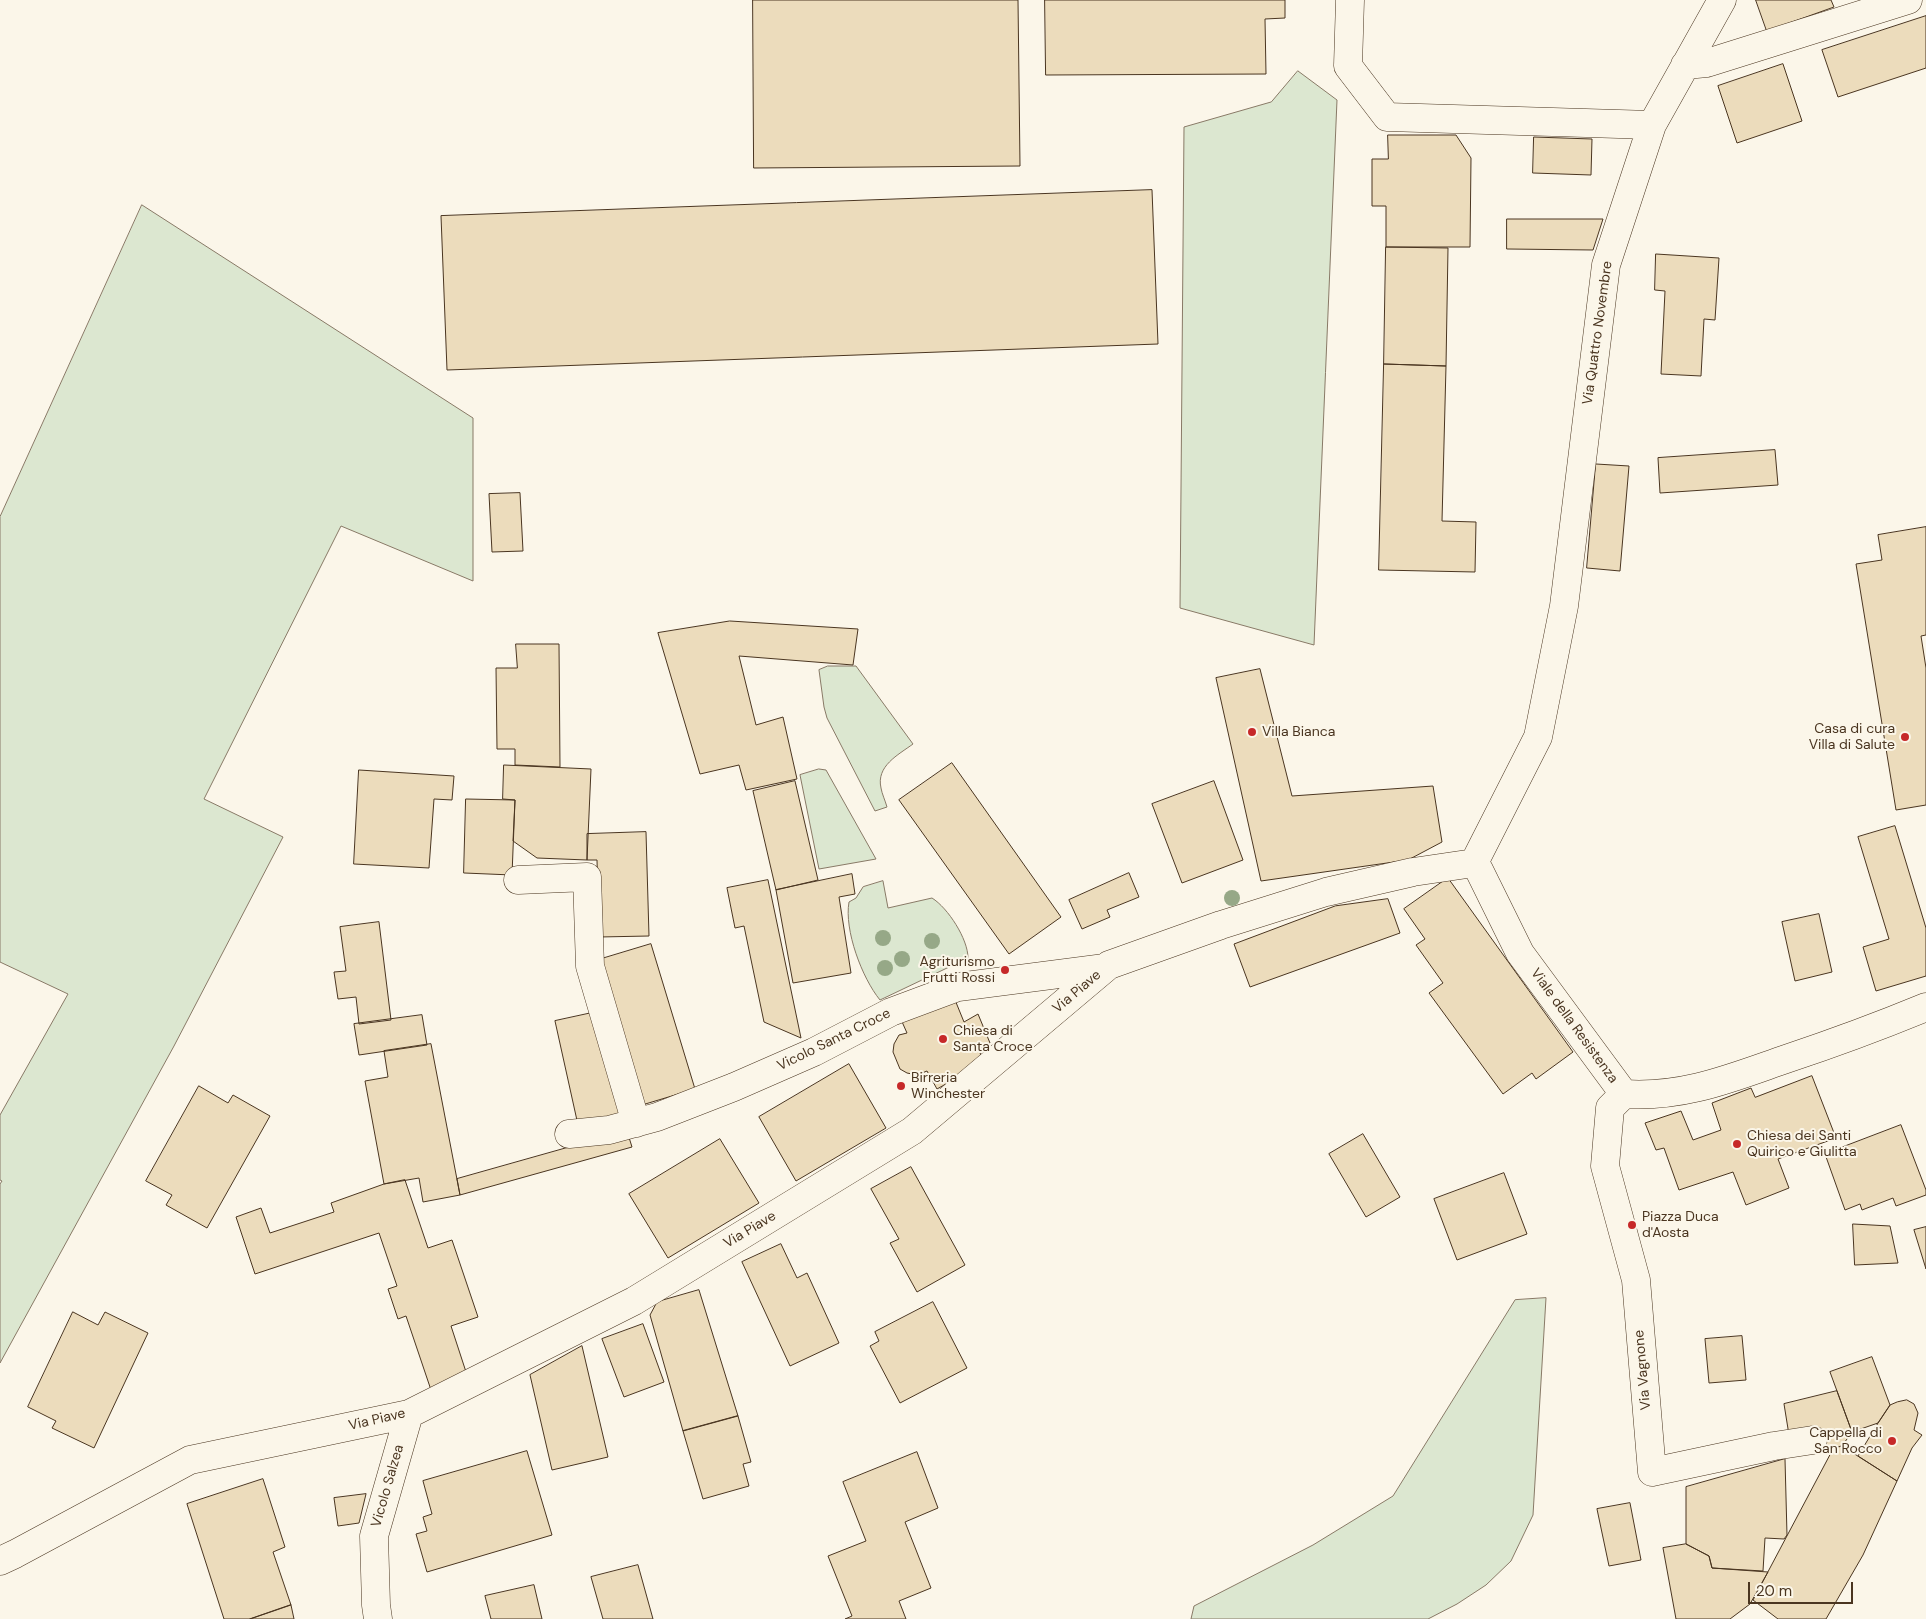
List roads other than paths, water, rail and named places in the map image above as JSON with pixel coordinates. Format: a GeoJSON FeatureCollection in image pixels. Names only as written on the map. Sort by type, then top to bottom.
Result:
{"type":"FeatureCollection","features":[{"type":"Feature","properties":{"kind":"street"},"geometry":{"type":"LineString","coordinates":[[1350,0],[1348,66],[1387,117],[1652,125]]}},
{"type":"Feature","properties":{"kind":"street","name":"Via Quattro Novembre"},"geometry":{"type":"LineString","coordinates":[[1474,863],[1538,737],[1564,606],[1606,264],[1652,125],[1722,0]]}},
{"type":"Feature","properties":{"kind":"street"},"geometry":{"type":"LineString","coordinates":[[1685,66],[1707,63],[1908,0]]}},
{"type":"Feature","properties":{"kind":"street","name":"Via Piave"},"geometry":{"type":"LineString","coordinates":[[0,1560],[15,1554],[190,1460],[409,1414],[634,1301],[912,1131],[1109,965],[1221,925],[1326,892],[1413,872],[1474,863]]}},
{"type":"Feature","properties":{"kind":"street","name":"Viale della Resistenza"},"geometry":{"type":"LineString","coordinates":[[1474,863],[1520,953],[1617,1101],[1703,1087],[1879,1027],[1926,1007]]}},
{"type":"Feature","properties":{"kind":"street"},"geometry":{"type":"LineString","coordinates":[[518,880],[587,877],[590,966],[636,1123]]}},
{"type":"Feature","properties":{"kind":"street","name":"Vicolo Santa Croce"},"geometry":{"type":"LineString","coordinates":[[569,1134],[609,1130],[657,1117],[734,1087],[814,1052],[891,1012],[958,987],[1105,968]]}},
{"type":"Feature","properties":{"kind":"street","name":"Via Vagnone"},"geometry":{"type":"LineString","coordinates":[[1617,1101],[1605,1166],[1636,1280],[1652,1472],[1774,1446],[1813,1440]]}},
{"type":"Feature","properties":{"kind":"street","name":"Vicolo Salzea"},"geometry":{"type":"LineString","coordinates":[[378,1619],[374,1536],[409,1414]]}},
{"type":"Feature","properties":{"kind":"place","name":"Villa Bianca"},"geometry":{"type":"Point","coordinates":[1252,732]}},
{"type":"Feature","properties":{"kind":"place","name":"Casa di cura Villa di Salute"},"geometry":{"type":"Point","coordinates":[1905,737]}},
{"type":"Feature","properties":{"kind":"place","name":"Agriturismo Frutti Rossi"},"geometry":{"type":"Point","coordinates":[1005,970]}},
{"type":"Feature","properties":{"kind":"place","name":"Chiesa di Santa Croce"},"geometry":{"type":"Point","coordinates":[943,1039]}},
{"type":"Feature","properties":{"kind":"place","name":"Birreria Winchester"},"geometry":{"type":"Point","coordinates":[901,1086]}},
{"type":"Feature","properties":{"kind":"place","name":"Chiesa dei Santi Quirico e Giulitta"},"geometry":{"type":"Point","coordinates":[1737,1144]}},
{"type":"Feature","properties":{"kind":"place","name":"Piazza Duca d'Aosta"},"geometry":{"type":"Point","coordinates":[1632,1225]}},
{"type":"Feature","properties":{"kind":"place","name":"Cappella di San Rocco"},"geometry":{"type":"Point","coordinates":[1892,1441]}}]}
